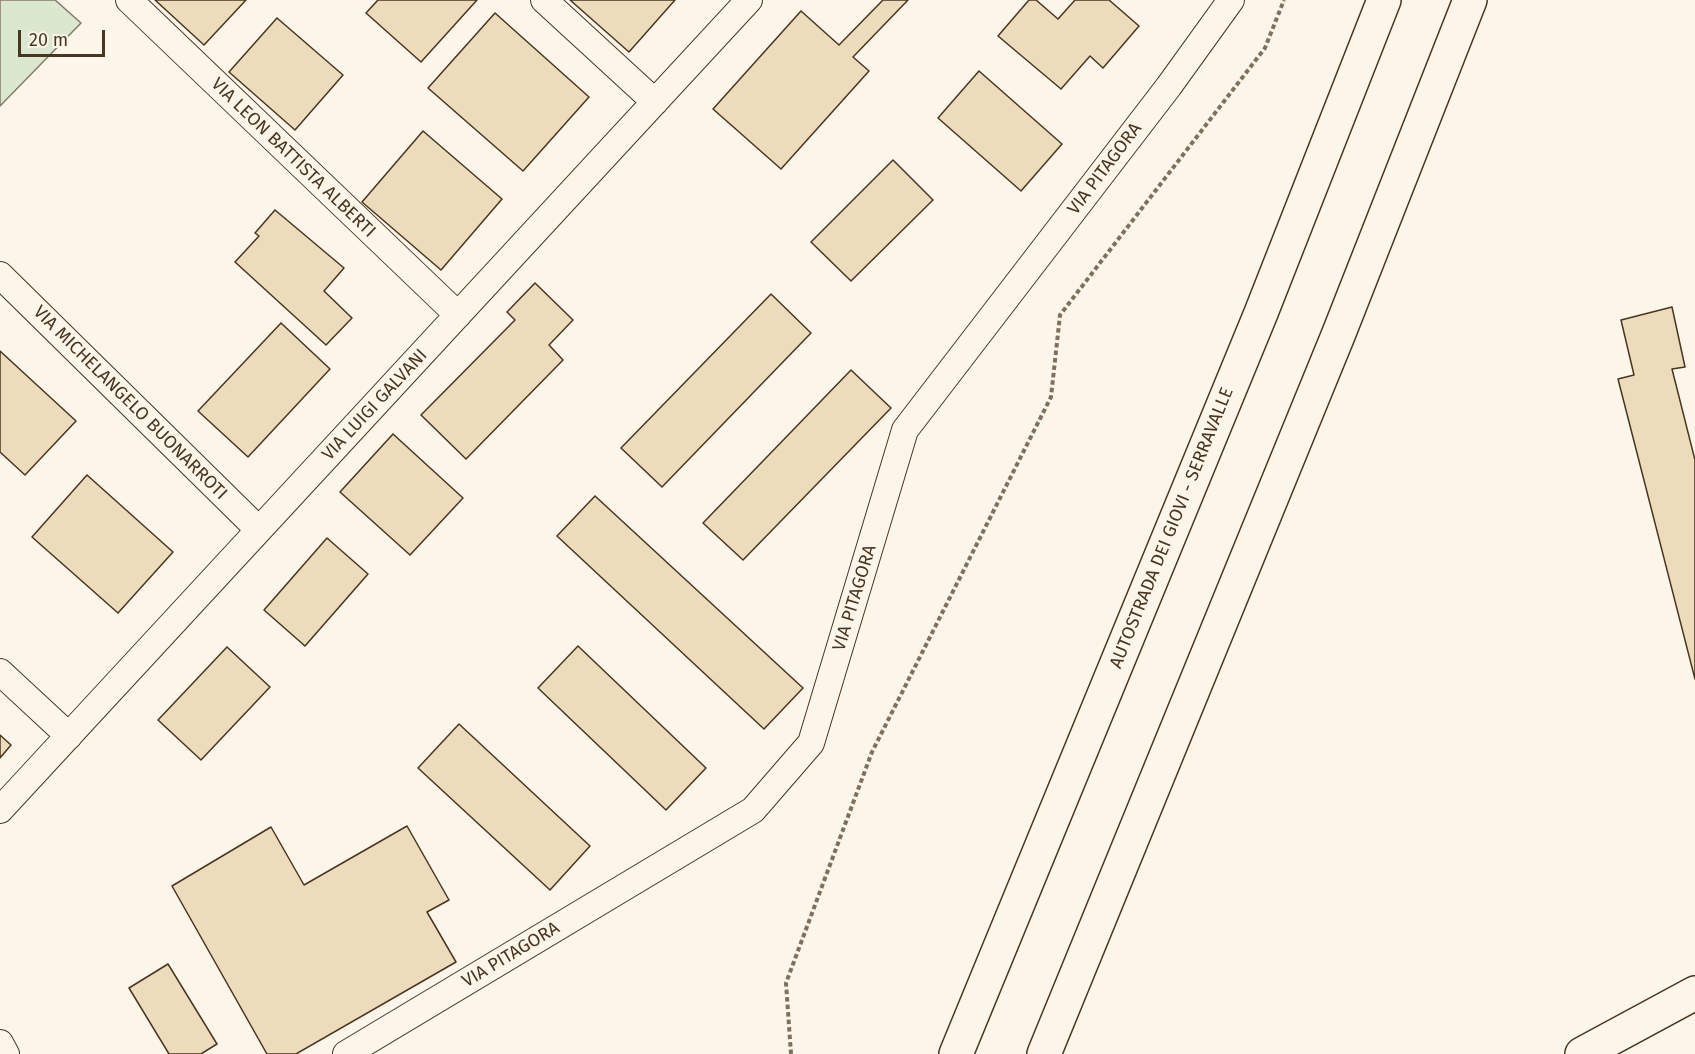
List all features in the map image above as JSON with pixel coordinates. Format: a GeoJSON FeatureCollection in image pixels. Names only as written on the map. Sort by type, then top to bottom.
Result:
{"type":"FeatureCollection","features":[{"type":"Feature","properties":{"kind":"main road","name":"AUTOSTRADA DEI GIOVI - SERRAVALLE"},"geometry":{"type":"LineString","coordinates":[[956,1054],[1261,313],[1384,0]]}},
{"type":"Feature","properties":{"kind":"main road"},"geometry":{"type":"LineString","coordinates":[[1044,1054],[1339,333],[1470,0]]}},
{"type":"Feature","properties":{"kind":"main road"},"geometry":{"type":"LineString","coordinates":[[1582,1054],[1695,993]]}},
{"type":"Feature","properties":{"kind":"street","name":"VIA LEON BATTISTA ALBERTI"},"geometry":{"type":"LineString","coordinates":[[129,0],[458,315]]}},
{"type":"Feature","properties":{"kind":"street"},"geometry":{"type":"LineString","coordinates":[[544,0],[656,102]]}},
{"type":"Feature","properties":{"kind":"street","name":"VIA LUIGI GALVANI"},"geometry":{"type":"LineString","coordinates":[[0,810],[749,0]]}},
{"type":"Feature","properties":{"kind":"street","name":"VIA PITAGORA"},"geometry":{"type":"LineString","coordinates":[[346,1054],[753,810],[811,743],[905,430],[1169,86],[1231,0]]}},
{"type":"Feature","properties":{"kind":"street","name":"VIA MICHELANGELO BUONARROTI"},"geometry":{"type":"LineString","coordinates":[[0,275],[259,530]]}},
{"type":"Feature","properties":{"kind":"street"},"geometry":{"type":"LineString","coordinates":[[0,672],[69,736]]}},
{"type":"Feature","properties":{"kind":"street"},"geometry":{"type":"LineString","coordinates":[[0,1043],[6,1054]]}},
{"type":"Feature","properties":{"kind":"path"},"geometry":{"type":"LineString","coordinates":[[791,1054],[786,983],[872,752],[1051,397],[1060,315],[1264,48],[1284,0]]}},
{"type":"Feature","properties":{"kind":"green space"},"geometry":{"type":"Polygon","coordinates":[[[0,0],[55,0],[81,23],[0,106],[0,0]]]}},
{"type":"Feature","properties":{"kind":"building"},"geometry":{"type":"Polygon","coordinates":[[[155,0],[246,0],[204,45],[155,0]]]}},
{"type":"Feature","properties":{"kind":"building"},"geometry":{"type":"Polygon","coordinates":[[[378,0],[477,0],[421,62],[366,13],[378,0]]]}},
{"type":"Feature","properties":{"kind":"building"},"geometry":{"type":"Polygon","coordinates":[[[570,0],[675,0],[629,52],[570,0]]]}},
{"type":"Feature","properties":{"kind":"building"},"geometry":{"type":"Polygon","coordinates":[[[883,0],[908,0],[853,57],[869,71],[781,169],[713,109],[801,11],[839,45],[883,0]]]}},
{"type":"Feature","properties":{"kind":"building"},"geometry":{"type":"Polygon","coordinates":[[[1029,0],[1036,0],[1058,19],[1075,0],[1109,0],[1139,26],[1103,68],[1090,56],[1061,89],[998,36],[1029,0]]]}},
{"type":"Feature","properties":{"kind":"building"},"geometry":{"type":"Polygon","coordinates":[[[495,13],[589,97],[523,171],[428,88],[495,13]]]}},
{"type":"Feature","properties":{"kind":"building"},"geometry":{"type":"Polygon","coordinates":[[[277,18],[343,75],[295,130],[229,72],[277,18]]]}},
{"type":"Feature","properties":{"kind":"building"},"geometry":{"type":"Polygon","coordinates":[[[979,71],[1062,144],[1021,191],[938,118],[979,71]]]}},
{"type":"Feature","properties":{"kind":"building"},"geometry":{"type":"Polygon","coordinates":[[[423,131],[502,199],[441,270],[362,202],[423,131]]]}},
{"type":"Feature","properties":{"kind":"building"},"geometry":{"type":"Polygon","coordinates":[[[893,160],[933,200],[851,281],[811,242],[893,160]]]}},
{"type":"Feature","properties":{"kind":"building"},"geometry":{"type":"Polygon","coordinates":[[[275,210],[344,268],[324,291],[352,318],[326,345],[235,262],[259,236],[255,233],[275,210]]]}},
{"type":"Feature","properties":{"kind":"building"},"geometry":{"type":"Polygon","coordinates":[[[535,283],[573,320],[549,345],[563,360],[466,459],[421,415],[515,320],[507,312],[535,283]]]}},
{"type":"Feature","properties":{"kind":"building"},"geometry":{"type":"Polygon","coordinates":[[[771,294],[811,333],[662,487],[621,448],[771,294]]]}},
{"type":"Feature","properties":{"kind":"building"},"geometry":{"type":"Polygon","coordinates":[[[1672,307],[1685,367],[1672,369],[1695,460],[1695,679],[1618,379],[1634,375],[1621,320],[1672,307]]]}},
{"type":"Feature","properties":{"kind":"building"},"geometry":{"type":"Polygon","coordinates":[[[281,323],[330,369],[248,457],[198,411],[281,323]]]}},
{"type":"Feature","properties":{"kind":"building"},"geometry":{"type":"Polygon","coordinates":[[[0,351],[76,421],[25,475],[0,452],[0,351]]]}},
{"type":"Feature","properties":{"kind":"building"},"geometry":{"type":"Polygon","coordinates":[[[851,370],[891,408],[743,560],[703,523],[851,370]]]}},
{"type":"Feature","properties":{"kind":"building"},"geometry":{"type":"Polygon","coordinates":[[[393,434],[463,498],[410,555],[340,492],[393,434]]]}},
{"type":"Feature","properties":{"kind":"building"},"geometry":{"type":"Polygon","coordinates":[[[87,475],[173,552],[118,613],[32,537],[87,475]]]}},
{"type":"Feature","properties":{"kind":"building"},"geometry":{"type":"Polygon","coordinates":[[[595,496],[803,688],[764,729],[557,536],[595,496]]]}},
{"type":"Feature","properties":{"kind":"building"},"geometry":{"type":"Polygon","coordinates":[[[327,538],[368,574],[305,646],[264,610],[327,538]]]}},
{"type":"Feature","properties":{"kind":"building"},"geometry":{"type":"Polygon","coordinates":[[[578,646],[706,768],[666,810],[538,688],[578,646]]]}},
{"type":"Feature","properties":{"kind":"building"},"geometry":{"type":"Polygon","coordinates":[[[227,647],[270,687],[201,760],[158,720],[227,647]]]}},
{"type":"Feature","properties":{"kind":"building"},"geometry":{"type":"Polygon","coordinates":[[[459,724],[590,846],[550,890],[418,768],[459,724]]]}},
{"type":"Feature","properties":{"kind":"building"},"geometry":{"type":"Polygon","coordinates":[[[0,735],[11,745],[0,758],[0,735]]]}},
{"type":"Feature","properties":{"kind":"building"},"geometry":{"type":"Polygon","coordinates":[[[407,826],[449,900],[427,912],[456,962],[296,1054],[267,1054],[172,886],[271,827],[304,885],[407,826]]]}},
{"type":"Feature","properties":{"kind":"building"},"geometry":{"type":"Polygon","coordinates":[[[168,964],[217,1044],[201,1054],[169,1054],[129,988],[168,964]]]}}]}
